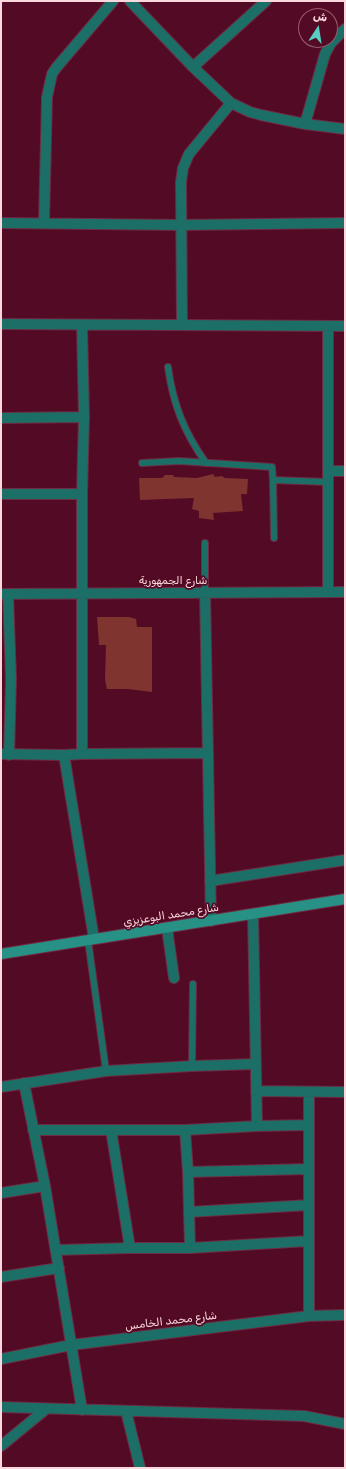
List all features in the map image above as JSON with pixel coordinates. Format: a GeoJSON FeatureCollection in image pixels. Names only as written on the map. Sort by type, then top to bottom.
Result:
{"type":"FeatureCollection","features":[{"type":"Feature","properties":{"kind":"main road","name":"شارع محمد البوعزيزي"},"geometry":{"type":"LineString","coordinates":[[1,954],[345,899]]}},
{"type":"Feature","properties":{"kind":"street"},"geometry":{"type":"LineString","coordinates":[[44,223],[47,97],[52,74],[113,1]]}},
{"type":"Feature","properties":{"kind":"street"},"geometry":{"type":"LineString","coordinates":[[130,1],[193,67],[231,103],[250,112],[305,124],[345,129]]}},
{"type":"Feature","properties":{"kind":"street"},"geometry":{"type":"LineString","coordinates":[[193,67],[266,1]]}},
{"type":"Feature","properties":{"kind":"street"},"geometry":{"type":"LineString","coordinates":[[305,124],[325,54],[331,43],[345,29]]}},
{"type":"Feature","properties":{"kind":"street"},"geometry":{"type":"LineString","coordinates":[[182,325],[181,182],[185,160],[231,103]]}},
{"type":"Feature","properties":{"kind":"street"},"geometry":{"type":"LineString","coordinates":[[1,223],[181,225],[345,224]]}},
{"type":"Feature","properties":{"kind":"street"},"geometry":{"type":"LineString","coordinates":[[1,324],[345,326]]}},
{"type":"Feature","properties":{"kind":"street"},"geometry":{"type":"LineString","coordinates":[[82,324],[84,417],[82,494],[82,754]]}},
{"type":"Feature","properties":{"kind":"street"},"geometry":{"type":"LineString","coordinates":[[328,326],[328,592]]}},
{"type":"Feature","properties":{"kind":"street"},"geometry":{"type":"LineString","coordinates":[[1,418],[84,417]]}},
{"type":"Feature","properties":{"kind":"street"},"geometry":{"type":"LineString","coordinates":[[328,476],[345,471]]}},
{"type":"Feature","properties":{"kind":"street"},"geometry":{"type":"LineString","coordinates":[[1,494],[82,494]]}},
{"type":"Feature","properties":{"kind":"street","name":"شارع الجمهورية"},"geometry":{"type":"LineString","coordinates":[[5,594],[345,592]]}},
{"type":"Feature","properties":{"kind":"street"},"geometry":{"type":"LineString","coordinates":[[205,593],[211,921]]}},
{"type":"Feature","properties":{"kind":"street"},"geometry":{"type":"LineString","coordinates":[[5,594],[5,754],[64,755],[207,753]]}},
{"type":"Feature","properties":{"kind":"street"},"geometry":{"type":"LineString","coordinates":[[64,755],[91,940]]}},
{"type":"Feature","properties":{"kind":"street"},"geometry":{"type":"LineString","coordinates":[[210,880],[345,860]]}},
{"type":"Feature","properties":{"kind":"street"},"geometry":{"type":"LineString","coordinates":[[253,914],[257,1126]]}},
{"type":"Feature","properties":{"kind":"street"},"geometry":{"type":"LineString","coordinates":[[167,928],[174,978]]}},
{"type":"Feature","properties":{"kind":"street"},"geometry":{"type":"LineString","coordinates":[[1,1087],[106,1071],[256,1064]]}},
{"type":"Feature","properties":{"kind":"street"},"geometry":{"type":"LineString","coordinates":[[24,1083],[45,1186],[82,1410]]}},
{"type":"Feature","properties":{"kind":"street"},"geometry":{"type":"LineString","coordinates":[[256,1091],[345,1092]]}},
{"type":"Feature","properties":{"kind":"street"},"geometry":{"type":"LineString","coordinates":[[309,1092],[309,1316]]}},
{"type":"Feature","properties":{"kind":"street"},"geometry":{"type":"LineString","coordinates":[[33,1130],[185,1130],[309,1125]]}},
{"type":"Feature","properties":{"kind":"street"},"geometry":{"type":"LineString","coordinates":[[111,1130],[130,1248]]}},
{"type":"Feature","properties":{"kind":"street"},"geometry":{"type":"LineString","coordinates":[[185,1130],[188,1172],[190,1248]]}},
{"type":"Feature","properties":{"kind":"street"},"geometry":{"type":"LineString","coordinates":[[188,1172],[309,1169]]}},
{"type":"Feature","properties":{"kind":"street"},"geometry":{"type":"LineString","coordinates":[[1,1193],[45,1186]]}},
{"type":"Feature","properties":{"kind":"street"},"geometry":{"type":"LineString","coordinates":[[189,1212],[309,1205]]}},
{"type":"Feature","properties":{"kind":"street"},"geometry":{"type":"LineString","coordinates":[[56,1250],[190,1248],[309,1241]]}},
{"type":"Feature","properties":{"kind":"street"},"geometry":{"type":"LineString","coordinates":[[1,1277],[59,1268]]}},
{"type":"Feature","properties":{"kind":"street","name":"شارع محمد الخامس"},"geometry":{"type":"LineString","coordinates":[[1,1359],[71,1345],[309,1316],[345,1314]]}},
{"type":"Feature","properties":{"kind":"street"},"geometry":{"type":"LineString","coordinates":[[1,1407],[304,1416],[345,1424]]}},
{"type":"Feature","properties":{"kind":"street"},"geometry":{"type":"LineString","coordinates":[[1,1446],[46,1409]]}},
{"type":"Feature","properties":{"kind":"street"},"geometry":{"type":"LineString","coordinates":[[126,1411],[140,1468]]}},
{"type":"Feature","properties":{"kind":"lane"},"geometry":{"type":"LineString","coordinates":[[168,367],[179,417],[192,443],[206,463]]}},
{"type":"Feature","properties":{"kind":"lane"},"geometry":{"type":"LineString","coordinates":[[142,463],[179,461],[272,467],[274,538]]}},
{"type":"Feature","properties":{"kind":"lane"},"geometry":{"type":"LineString","coordinates":[[273,480],[328,476]]}},
{"type":"Feature","properties":{"kind":"lane"},"geometry":{"type":"LineString","coordinates":[[205,543],[205,593]]}},
{"type":"Feature","properties":{"kind":"lane"},"geometry":{"type":"LineString","coordinates":[[91,940],[106,1071]]}},
{"type":"Feature","properties":{"kind":"lane"},"geometry":{"type":"LineString","coordinates":[[192,1066],[193,984]]}},
{"type":"Feature","properties":{"kind":"building"},"geometry":{"type":"Polygon","coordinates":[[[213,474],[215,477],[222,476],[225,478],[248,479],[247,494],[241,494],[243,511],[213,513],[214,520],[199,518],[199,511],[192,509],[194,498],[140,500],[139,478],[162,478],[165,475],[173,475],[174,477],[197,478],[213,474]]]}},
{"type":"Feature","properties":{"kind":"building"},"geometry":{"type":"Polygon","coordinates":[[[97,617],[129,617],[136,619],[137,627],[152,627],[152,692],[128,689],[107,689],[105,680],[106,645],[99,645],[97,617]]]}}]}
